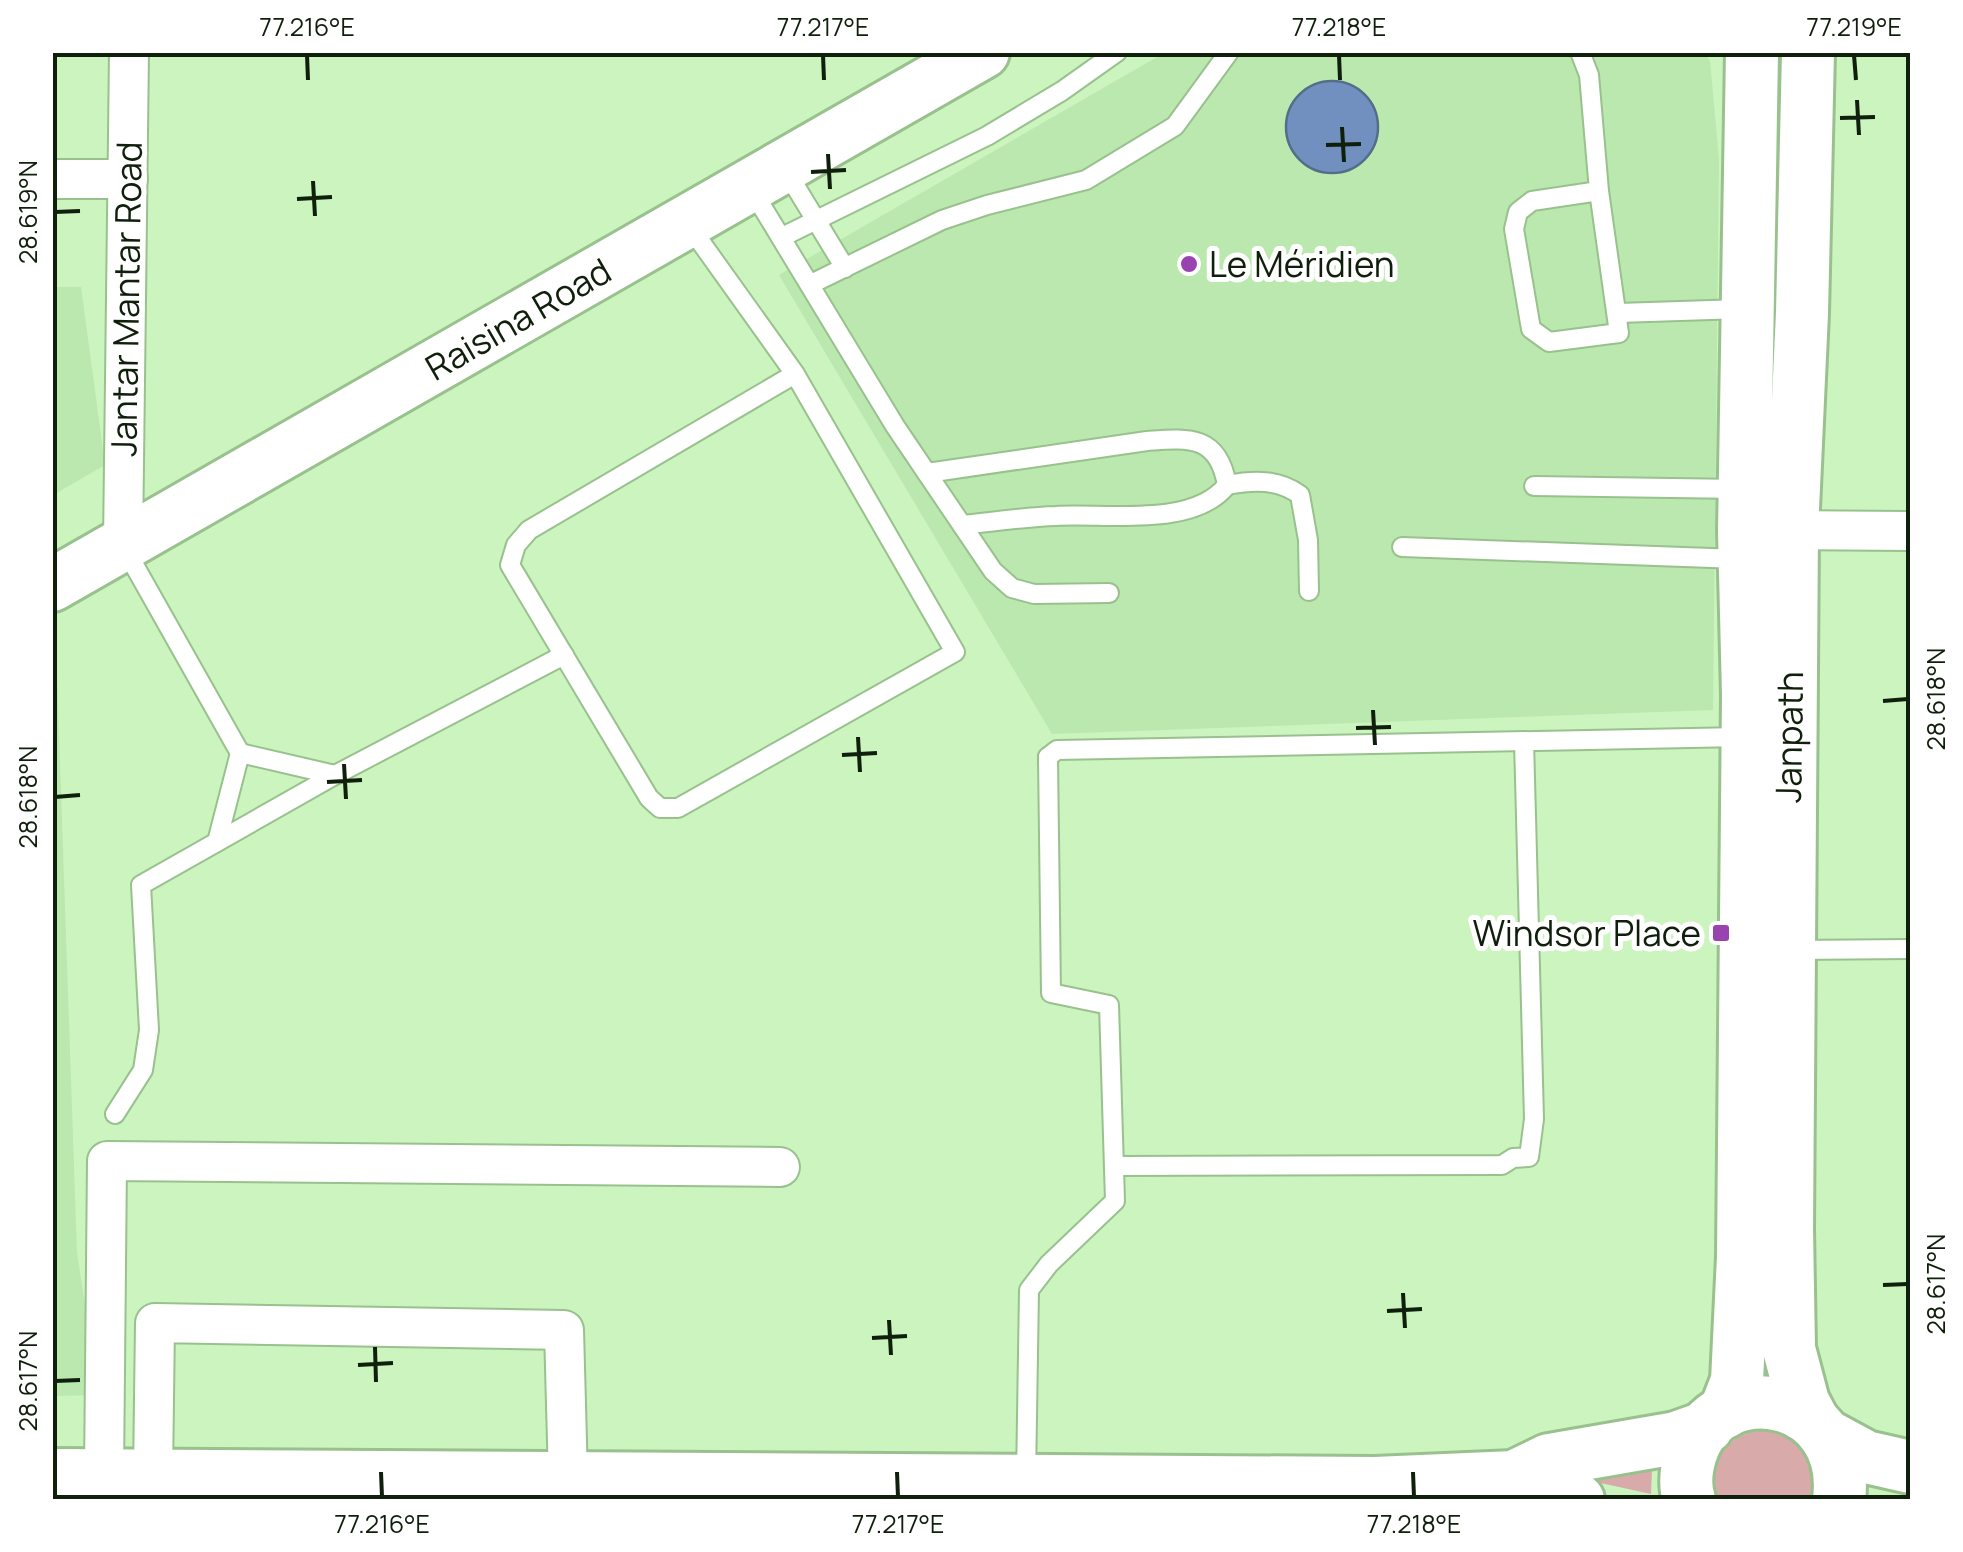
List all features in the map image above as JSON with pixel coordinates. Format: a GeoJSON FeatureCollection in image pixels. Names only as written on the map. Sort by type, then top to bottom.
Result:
{"type":"FeatureCollection","features":[{"type":"Feature","properties":{"kind":"main road","name":"Janpath"},"geometry":{"type":"LineString","coordinates":[[1752,52],[1748,309],[1756,527],[1787,950],[1789,1349],[1803,1402],[1840,1467],[1839,1500]]}},
{"type":"Feature","properties":{"kind":"main road","name":"Janpath"},"geometry":{"type":"LineString","coordinates":[[1689,1500],[1686,1469],[1694,1446],[1716,1420],[1736,1381],[1743,1257],[1747,737],[1756,527],[1803,294],[1808,52]]}},
{"type":"Feature","properties":{"kind":"main road","name":"Raisina Road"},"geometry":{"type":"LineString","coordinates":[[52,585],[766,176],[958,59]]}},
{"type":"Feature","properties":{"kind":"main road"},"geometry":{"type":"LineString","coordinates":[[52,1474],[417,1488],[568,1479],[760,1490],[880,1490],[1026,1481],[1375,1491],[1514,1477],[1549,1460],[1676,1438],[1747,1404],[1770,1402],[1792,1408],[1866,1457],[1910,1467]]}},
{"type":"Feature","properties":{"kind":"main road"},"geometry":{"type":"LineString","coordinates":[[1514,1477],[1551,1494],[1578,1500]]}},
{"type":"Feature","properties":{"kind":"street","name":"Jantar Mantar Road"},"geometry":{"type":"LineString","coordinates":[[123,544],[129,52]]}},
{"type":"Feature","properties":{"kind":"street"},"geometry":{"type":"LineString","coordinates":[[52,180],[128,179]]}},
{"type":"Feature","properties":{"kind":"street"},"geometry":{"type":"LineString","coordinates":[[1756,527],[1910,530]]}},
{"type":"Feature","properties":{"kind":"street"},"geometry":{"type":"LineString","coordinates":[[128,1475],[108,1162],[780,1167]]}},
{"type":"Feature","properties":{"kind":"street"},"geometry":{"type":"LineString","coordinates":[[128,1475],[154,1323],[564,1330],[568,1479]]}},
{"type":"Feature","properties":{"kind":"lane"},"geometry":{"type":"LineString","coordinates":[[782,237],[987,136],[1117,52]]}},
{"type":"Feature","properties":{"kind":"lane"},"geometry":{"type":"LineString","coordinates":[[811,284],[942,220],[1086,180],[1174,126],[1229,52]]}},
{"type":"Feature","properties":{"kind":"lane"},"geometry":{"type":"LineString","coordinates":[[1580,52],[1589,76],[1619,333],[1548,342],[1531,329],[1514,229],[1518,212],[1532,201],[1600,191]]}},
{"type":"Feature","properties":{"kind":"lane"},"geometry":{"type":"LineString","coordinates":[[766,176],[816,220],[845,268]]}},
{"type":"Feature","properties":{"kind":"lane"},"geometry":{"type":"LineString","coordinates":[[766,176],[782,237],[992,571],[1012,588],[1034,594],[1109,593]]}},
{"type":"Feature","properties":{"kind":"lane"},"geometry":{"type":"LineString","coordinates":[[686,222],[795,374],[955,652],[678,808],[660,808],[648,798],[510,564],[516,545],[529,530],[795,374]]}},
{"type":"Feature","properties":{"kind":"lane"},"geometry":{"type":"LineString","coordinates":[[1618,313],[1748,309]]}},
{"type":"Feature","properties":{"kind":"lane"},"geometry":{"type":"LineString","coordinates":[[927,473],[1147,440],[1182,439],[1200,441],[1216,452],[1228,485]]}},
{"type":"Feature","properties":{"kind":"lane"},"geometry":{"type":"LineString","coordinates":[[962,525],[1186,510],[1216,499],[1228,485],[1264,481],[1285,484],[1300,495],[1308,540],[1309,591]]}},
{"type":"Feature","properties":{"kind":"lane"},"geometry":{"type":"LineString","coordinates":[[1534,486],[1756,527]]}},
{"type":"Feature","properties":{"kind":"lane"},"geometry":{"type":"LineString","coordinates":[[1402,547],[1756,527]]}},
{"type":"Feature","properties":{"kind":"lane"},"geometry":{"type":"LineString","coordinates":[[123,544],[240,753],[217,842]]}},
{"type":"Feature","properties":{"kind":"lane"},"geometry":{"type":"LineString","coordinates":[[115,1114],[144,1070],[149,1030],[141,885],[335,775],[564,655]]}},
{"type":"Feature","properties":{"kind":"lane"},"geometry":{"type":"LineString","coordinates":[[1026,1481],[1029,1290],[1049,1264],[1115,1201],[1109,1005],[1051,994],[1048,761],[1057,750],[1747,737]]}},
{"type":"Feature","properties":{"kind":"lane"},"geometry":{"type":"LineString","coordinates":[[1116,1166],[1502,1165],[1513,1158],[1529,1157],[1534,1119],[1524,740]]}},
{"type":"Feature","properties":{"kind":"lane"},"geometry":{"type":"LineString","coordinates":[[240,753],[335,775]]}},
{"type":"Feature","properties":{"kind":"lane"},"geometry":{"type":"LineString","coordinates":[[1787,950],[1910,950]]}},
{"type":"Feature","properties":{"kind":"shaded area"},"geometry":{"type":"Polygon","coordinates":[[[1164,53],[1705,53],[1710,61],[1719,160],[1713,710],[1052,734],[779,275],[1164,53]]]}},
{"type":"Feature","properties":{"kind":"shaded area"},"geometry":{"type":"Polygon","coordinates":[[[52,287],[81,287],[105,465],[53,495],[52,287]]]}},
{"type":"Feature","properties":{"kind":"shaded area"},"geometry":{"type":"Polygon","coordinates":[[[57,676],[77,1253],[99,1395],[53,1396],[52,678],[57,676]]]}},
{"type":"Feature","properties":{"kind":"shaded area"},"geometry":{"type":"Polygon","coordinates":[[[1771,1429],[1788,1434],[1812,1459],[1813,1500],[1715,1499],[1714,1471],[1724,1449],[1743,1435],[1771,1429]]]}},
{"type":"Feature","properties":{"kind":"shaded area"},"geometry":{"type":"Polygon","coordinates":[[[1652,1469],[1651,1494],[1573,1477],[1652,1469]]]}},
{"type":"Feature","properties":{"kind":"water"},"geometry":{"type":"Polygon","coordinates":[[[1332,81],[1350,85],[1364,95],[1374,109],[1378,127],[1374,145],[1364,159],[1350,169],[1332,173],[1314,169],[1300,159],[1290,145],[1286,127],[1290,109],[1300,95],[1314,85],[1332,81]]]}},
{"type":"Feature","properties":{"kind":"place","name":"Le Méridien"},"geometry":{"type":"Point","coordinates":[1189,264]}},
{"type":"Feature","properties":{"kind":"place","name":"Windsor Place"},"geometry":{"type":"Point","coordinates":[1721,933]}}]}
